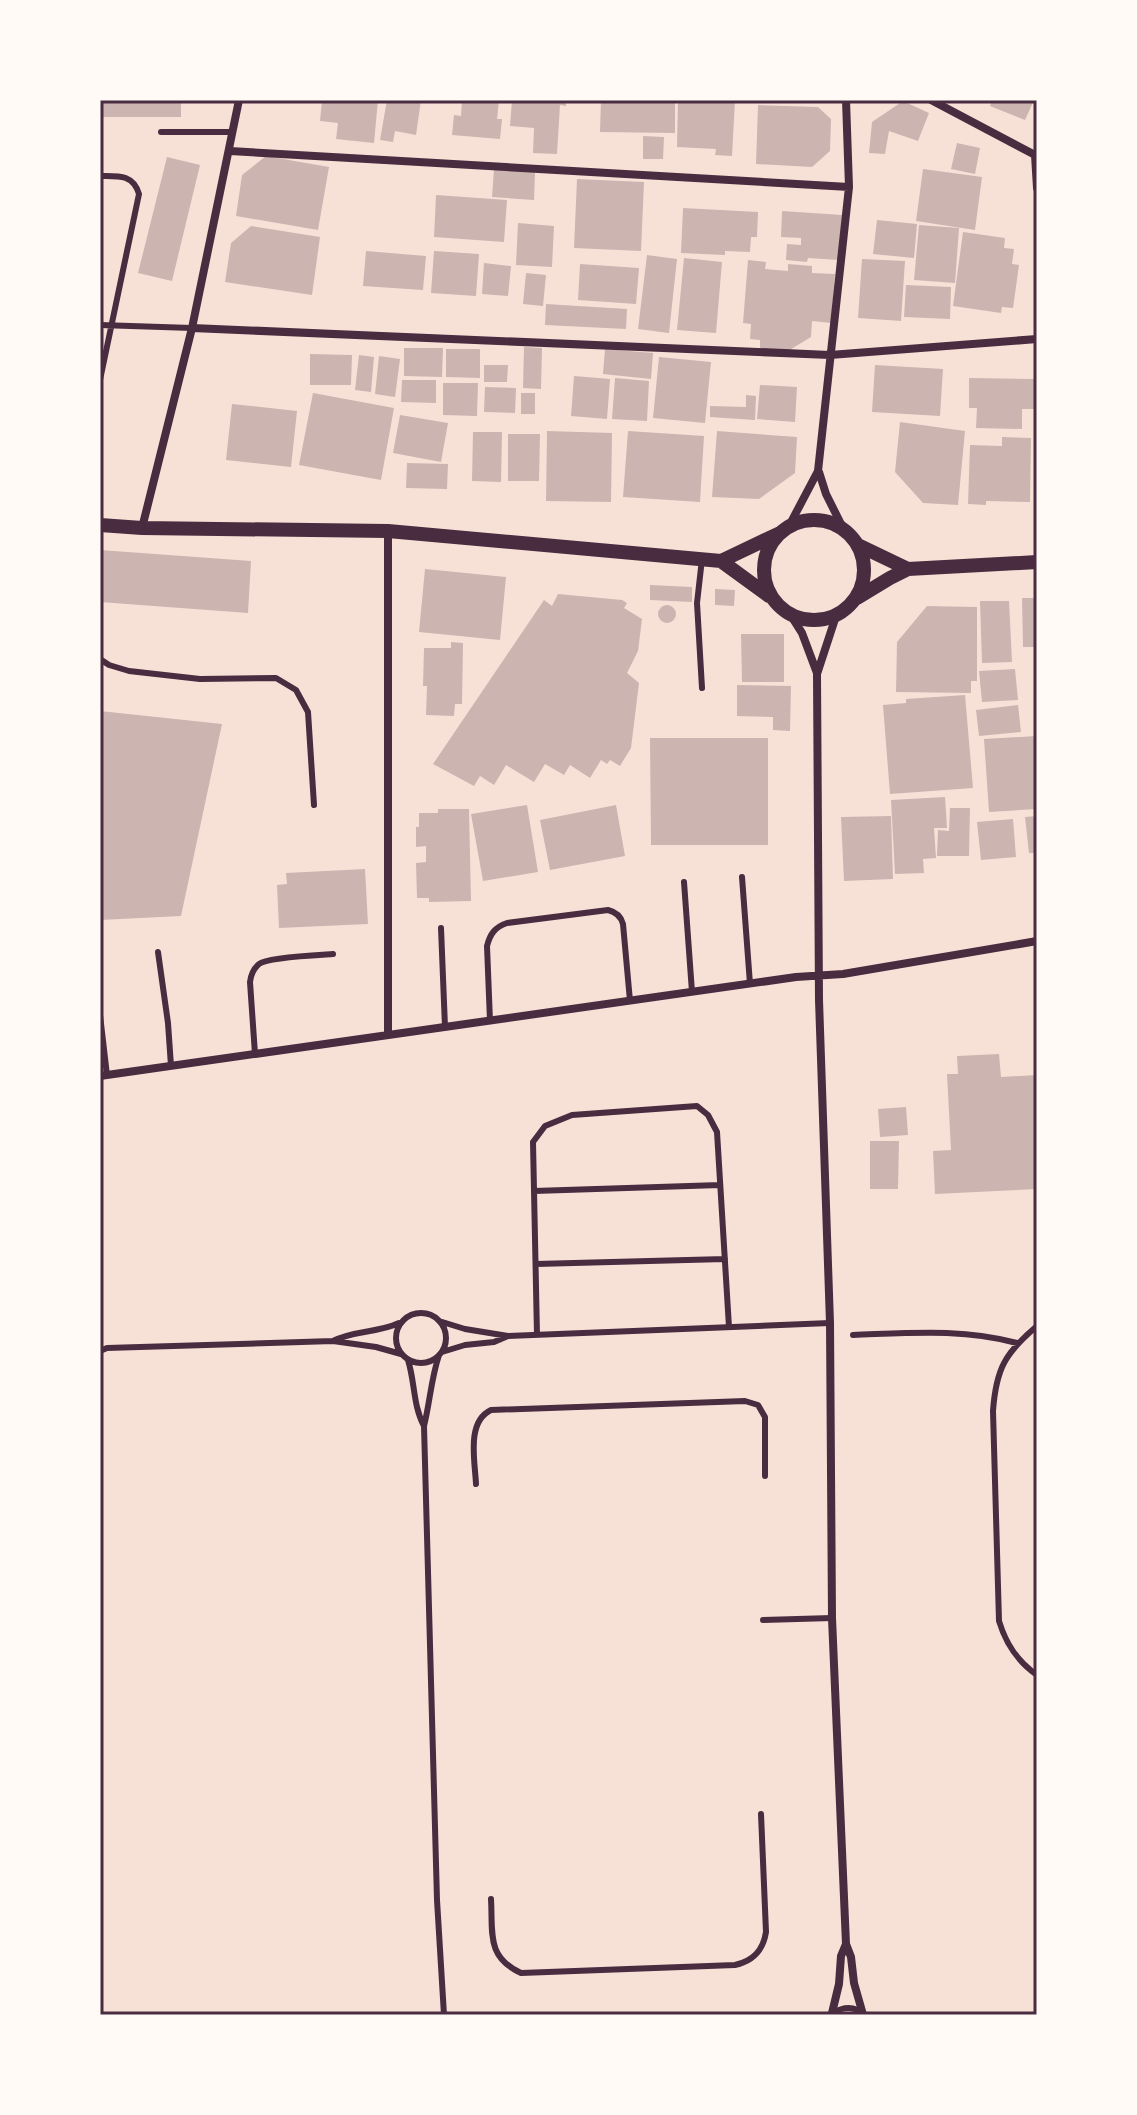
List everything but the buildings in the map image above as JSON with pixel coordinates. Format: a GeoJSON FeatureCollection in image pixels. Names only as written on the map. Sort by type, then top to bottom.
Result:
{"type":"FeatureCollection","features":[{"type":"Feature","properties":{"kind":"street"},"geometry":{"type":"LineString","coordinates":[[142,528],[192,328],[239,100]]}},
{"type":"Feature","properties":{"kind":"street"},"geometry":{"type":"LineString","coordinates":[[773,599],[765,583],[764,565],[769,548],[784,530],[818,471],[849,187],[846,100]]}},
{"type":"Feature","properties":{"kind":"street"},"geometry":{"type":"LineString","coordinates":[[931,100],[1036,156],[1037,188]]}},
{"type":"Feature","properties":{"kind":"street"},"geometry":{"type":"LineString","coordinates":[[230,151],[849,187]]}},
{"type":"Feature","properties":{"kind":"street"},"geometry":{"type":"LineString","coordinates":[[192,328],[830,355],[1037,339]]}},
{"type":"Feature","properties":{"kind":"street"},"geometry":{"type":"LineString","coordinates":[[818,471],[844,530],[858,545],[908,569]]}},
{"type":"Feature","properties":{"kind":"street"},"geometry":{"type":"LineString","coordinates":[[721,561],[808,520],[827,521],[844,530]]}},
{"type":"Feature","properties":{"kind":"street"},"geometry":{"type":"LineString","coordinates":[[100,525],[388,531],[721,561],[790,614],[802,633],[817,674]]}},
{"type":"Feature","properties":{"kind":"street"},"geometry":{"type":"LineString","coordinates":[[388,531],[388,1035]]}},
{"type":"Feature","properties":{"kind":"street"},"geometry":{"type":"LineString","coordinates":[[856,599],[863,582],[864,563],[858,545]]}},
{"type":"Feature","properties":{"kind":"street"},"geometry":{"type":"LineString","coordinates":[[790,614],[813,621],[836,616],[856,599],[908,569],[1037,562]]}},
{"type":"Feature","properties":{"kind":"street"},"geometry":{"type":"LineString","coordinates":[[836,616],[817,674],[819,974],[830,1323],[832,1618],[846,1944],[864,2013]]}},
{"type":"Feature","properties":{"kind":"street"},"geometry":{"type":"LineString","coordinates":[[104,1076],[819,974],[843,974],[1037,941]]}},
{"type":"Feature","properties":{"kind":"street"},"geometry":{"type":"LineString","coordinates":[[831,2014],[846,1944]]}},
{"type":"Feature","properties":{"kind":"lane"},"geometry":{"type":"LineString","coordinates":[[161,132],[233,132]]}},
{"type":"Feature","properties":{"kind":"lane"},"geometry":{"type":"LineString","coordinates":[[100,176],[132,180],[139,194],[100,380]]}},
{"type":"Feature","properties":{"kind":"lane"},"geometry":{"type":"LineString","coordinates":[[100,325],[192,328]]}},
{"type":"Feature","properties":{"kind":"lane"},"geometry":{"type":"LineString","coordinates":[[702,559],[697,603],[702,688]]}},
{"type":"Feature","properties":{"kind":"lane"},"geometry":{"type":"LineString","coordinates":[[100,659],[119,668],[143,673],[200,679],[276,678],[296,690],[308,712],[314,805]]}},
{"type":"Feature","properties":{"kind":"lane"},"geometry":{"type":"LineString","coordinates":[[742,877],[750,984]]}},
{"type":"Feature","properties":{"kind":"lane"},"geometry":{"type":"LineString","coordinates":[[684,882],[692,992]]}},
{"type":"Feature","properties":{"kind":"lane"},"geometry":{"type":"LineString","coordinates":[[490,1021],[487,946],[494,930],[507,923],[608,910],[614,912],[623,924],[630,1001]]}},
{"type":"Feature","properties":{"kind":"lane"},"geometry":{"type":"LineString","coordinates":[[441,928],[445,1027]]}},
{"type":"Feature","properties":{"kind":"lane"},"geometry":{"type":"LineString","coordinates":[[158,952],[171,1066]]}},
{"type":"Feature","properties":{"kind":"lane"},"geometry":{"type":"LineString","coordinates":[[255,1054],[250,982],[255,969],[265,961],[333,954]]}},
{"type":"Feature","properties":{"kind":"lane"},"geometry":{"type":"LineString","coordinates":[[100,1015],[104,1076]]}},
{"type":"Feature","properties":{"kind":"lane"},"geometry":{"type":"LineString","coordinates":[[537,1335],[533,1142],[545,1126],[572,1115],[697,1106],[708,1115],[717,1132],[729,1327]]}},
{"type":"Feature","properties":{"kind":"lane"},"geometry":{"type":"LineString","coordinates":[[534,1191],[720,1185]]}},
{"type":"Feature","properties":{"kind":"lane"},"geometry":{"type":"LineString","coordinates":[[536,1264],[725,1259]]}},
{"type":"Feature","properties":{"kind":"lane"},"geometry":{"type":"LineString","coordinates":[[333,1341],[347,1335],[390,1327],[419,1312],[434,1316],[446,1333],[445,1346],[431,1383],[424,1426],[437,1900],[444,2015]]}},
{"type":"Feature","properties":{"kind":"lane"},"geometry":{"type":"LineString","coordinates":[[439,1321],[508,1336],[830,1323]]}},
{"type":"Feature","properties":{"kind":"lane"},"geometry":{"type":"LineString","coordinates":[[400,1323],[395,1343],[414,1383],[418,1412],[424,1426]]}},
{"type":"Feature","properties":{"kind":"lane"},"geometry":{"type":"LineString","coordinates":[[1037,1326],[1017,1343],[1006,1358],[994,1392],[993,1411],[999,1621],[1009,1647],[1037,1675]]}},
{"type":"Feature","properties":{"kind":"lane"},"geometry":{"type":"LineString","coordinates":[[853,1335],[975,1333],[1017,1343]]}},
{"type":"Feature","properties":{"kind":"lane"},"geometry":{"type":"LineString","coordinates":[[102,1348],[333,1341],[376,1347],[413,1362],[427,1362],[465,1345],[494,1342],[508,1336]]}},
{"type":"Feature","properties":{"kind":"lane"},"geometry":{"type":"LineString","coordinates":[[476,1484],[474,1429],[480,1417],[491,1410],[745,1401],[758,1405],[765,1417],[765,1476]]}},
{"type":"Feature","properties":{"kind":"lane"},"geometry":{"type":"LineString","coordinates":[[763,1620],[832,1618]]}},
{"type":"Feature","properties":{"kind":"lane"},"geometry":{"type":"LineString","coordinates":[[491,1899],[494,1949],[500,1960],[521,1973],[744,1963],[760,1951],[766,1932],[761,1814]]}},
{"type":"Feature","properties":{"kind":"lane"},"geometry":{"type":"LineString","coordinates":[[831,2014],[847,2007],[864,2013]]}}]}
